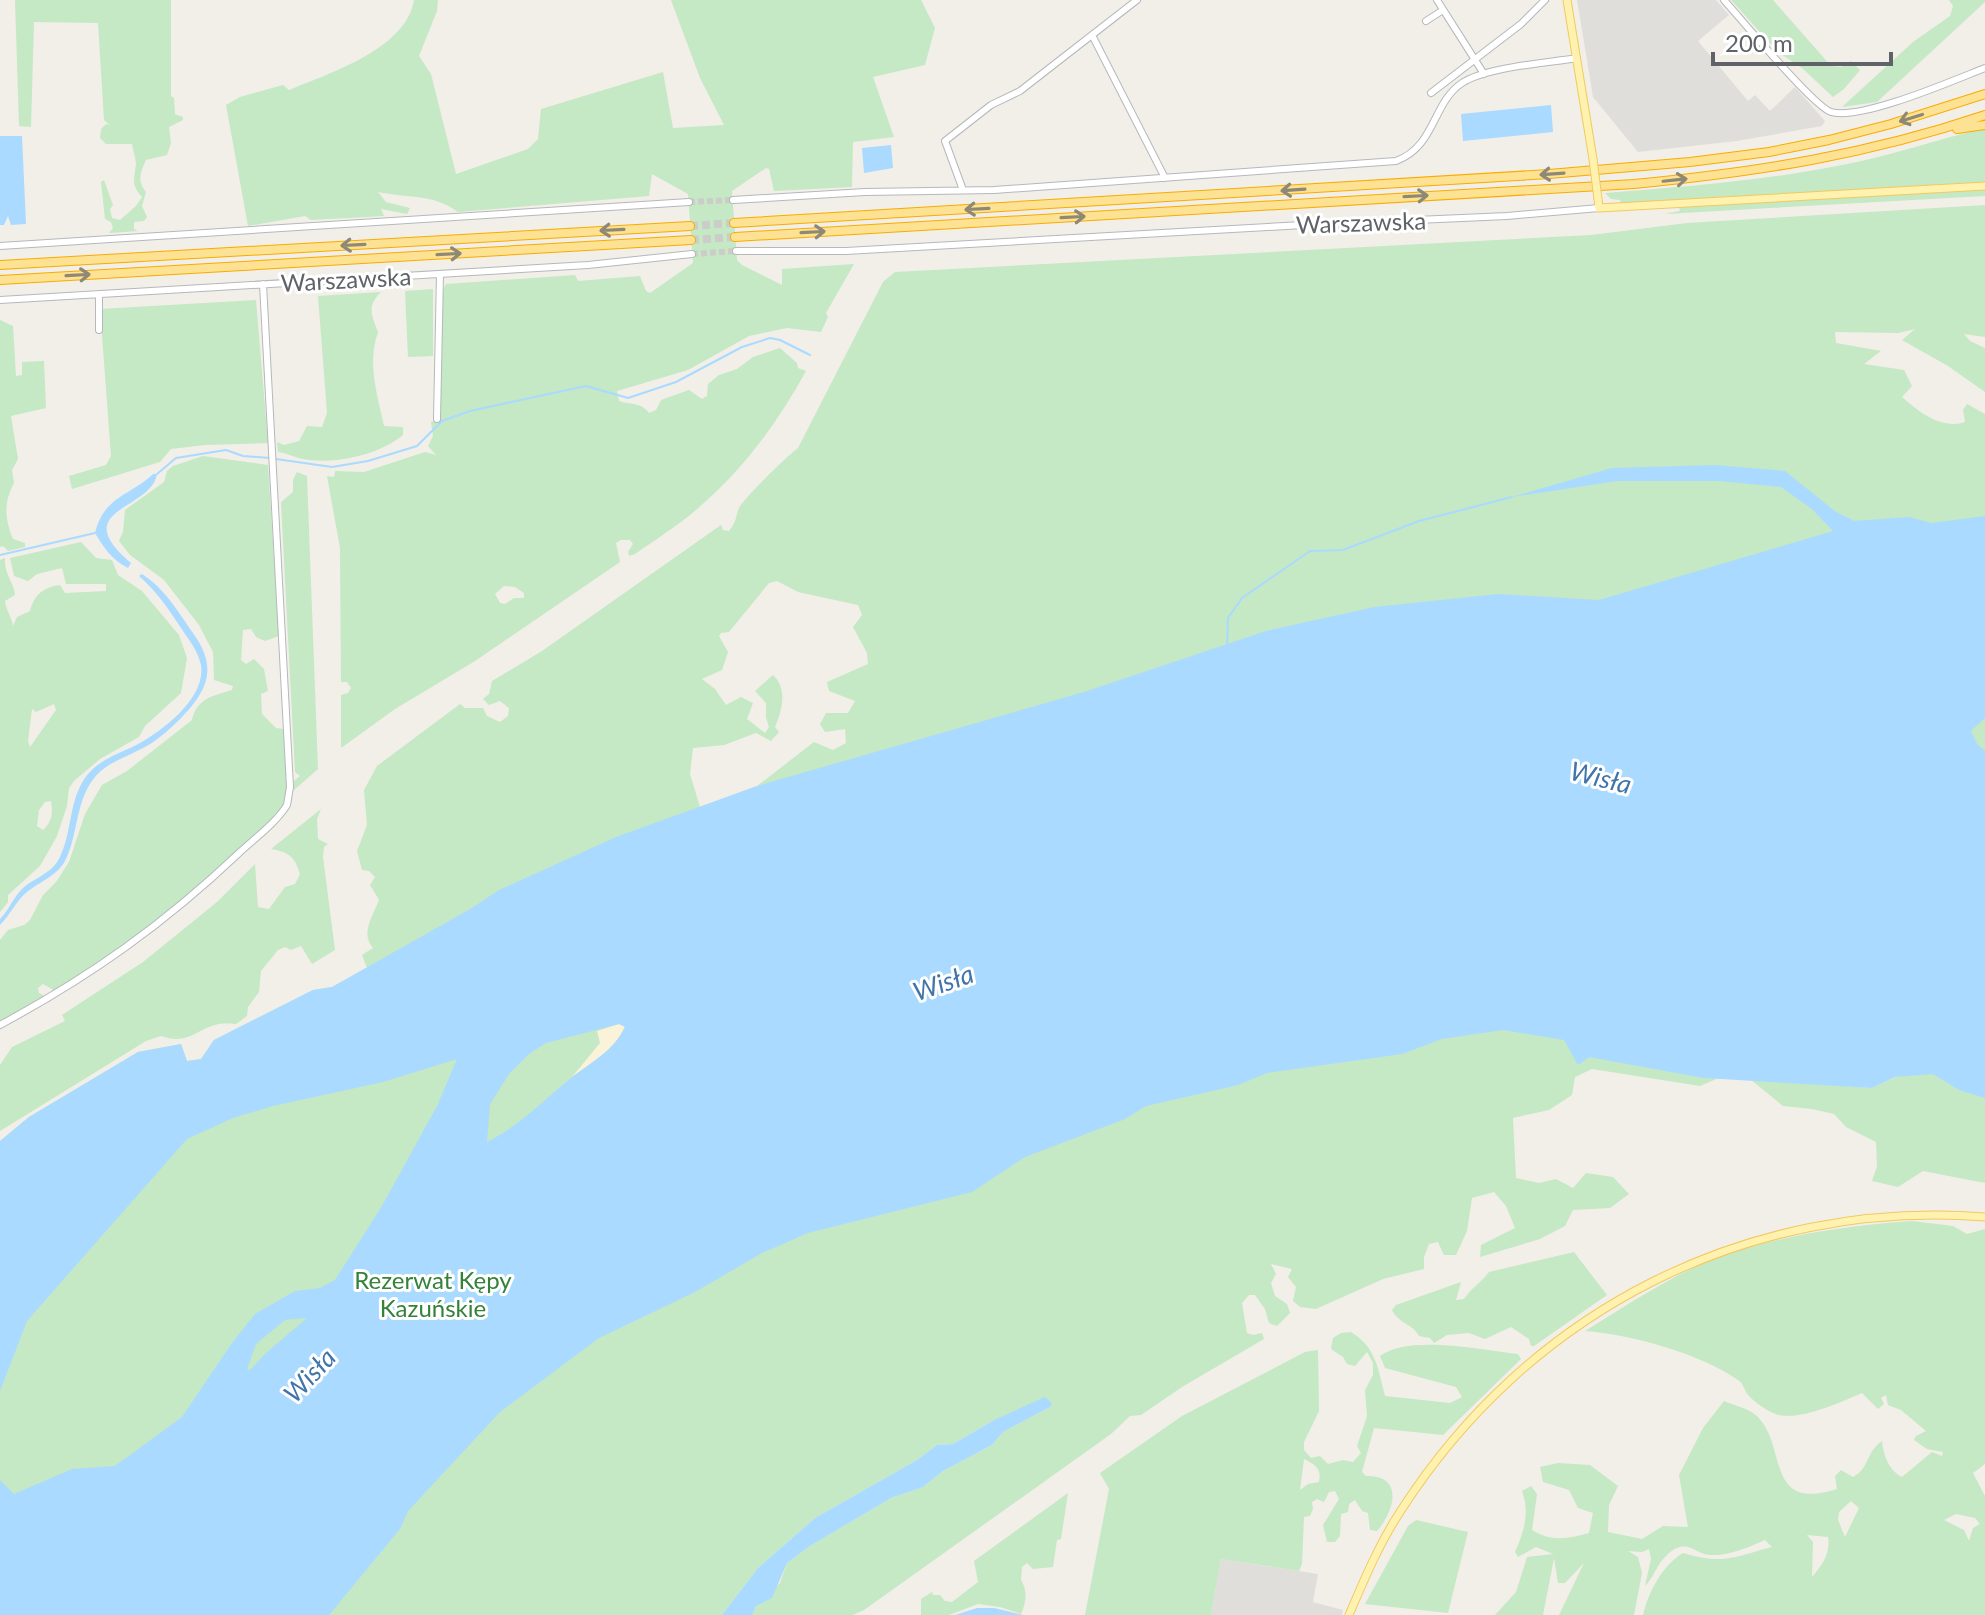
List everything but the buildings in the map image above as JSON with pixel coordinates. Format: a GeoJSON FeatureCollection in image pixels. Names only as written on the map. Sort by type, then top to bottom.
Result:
{"type":"FeatureCollection","features":[{"type":"Feature","properties":{"kind":"highway"},"geometry":{"type":"LineString","coordinates":[[734,223],[1549,174],[1677,163],[1769,152],[1829,140],[1985,94]]}},
{"type":"Feature","properties":{"kind":"highway"},"geometry":{"type":"LineString","coordinates":[[735,237],[1634,184],[1796,165],[1861,151],[1985,115]]}},
{"type":"Feature","properties":{"kind":"highway"},"geometry":{"type":"LineString","coordinates":[[1940,130],[1985,125]]}},
{"type":"Feature","properties":{"kind":"highway"},"geometry":{"type":"LineString","coordinates":[[0,265],[690,226]]}},
{"type":"Feature","properties":{"kind":"highway"},"geometry":{"type":"LineString","coordinates":[[0,280],[691,240]]}},
{"type":"Feature","properties":{"kind":"main road"},"geometry":{"type":"LineString","coordinates":[[1567,0],[1598,204]]}},
{"type":"Feature","properties":{"kind":"main road","name":"Warszawska"},"geometry":{"type":"LineString","coordinates":[[1598,204],[1985,186]]}},
{"type":"Feature","properties":{"kind":"main road"},"geometry":{"type":"LineString","coordinates":[[1349,1615],[1387,1534],[1440,1455],[1503,1386],[1555,1341],[1589,1317],[1681,1267],[1774,1235],[1875,1217],[1950,1214],[1985,1217]]}},
{"type":"Feature","properties":{"kind":"street"},"geometry":{"type":"LineString","coordinates":[[963,190],[945,141],[991,105],[1020,91],[1137,0]]}},
{"type":"Feature","properties":{"kind":"street"},"geometry":{"type":"LineString","coordinates":[[1437,0],[1484,74]]}},
{"type":"Feature","properties":{"kind":"street"},"geometry":{"type":"LineString","coordinates":[[1431,93],[1521,24],[1545,0]]}},
{"type":"Feature","properties":{"kind":"street"},"geometry":{"type":"LineString","coordinates":[[1724,0],[1802,87],[1831,112],[1847,113],[1882,105],[1985,68]]}},
{"type":"Feature","properties":{"kind":"street"},"geometry":{"type":"LineString","coordinates":[[1426,21],[1443,10]]}},
{"type":"Feature","properties":{"kind":"street"},"geometry":{"type":"LineString","coordinates":[[1092,35],[1165,178]]}},
{"type":"Feature","properties":{"kind":"street"},"geometry":{"type":"LineString","coordinates":[[733,200],[865,192],[994,190],[1396,161],[1422,144],[1459,85],[1484,74],[1577,58]]}},
{"type":"Feature","properties":{"kind":"street"},"geometry":{"type":"LineString","coordinates":[[0,246],[689,202]]}},
{"type":"Feature","properties":{"kind":"street","name":"Warszawska"},"geometry":{"type":"LineString","coordinates":[[736,251],[846,251],[1493,216],[1598,204]]}},
{"type":"Feature","properties":{"kind":"street","name":"Warszawska"},"geometry":{"type":"LineString","coordinates":[[0,300],[588,265],[692,254]]}},
{"type":"Feature","properties":{"kind":"street"},"geometry":{"type":"LineString","coordinates":[[437,419],[440,274]]}},
{"type":"Feature","properties":{"kind":"street"},"geometry":{"type":"LineString","coordinates":[[0,1025],[114,958],[192,897],[287,805],[290,795],[263,284]]}},
{"type":"Feature","properties":{"kind":"street"},"geometry":{"type":"LineString","coordinates":[[99,294],[99,330]]}},
{"type":"Feature","properties":{"kind":"shaded area"},"geometry":{"type":"Polygon","coordinates":[[[1577,0],[1716,0],[1729,15],[1698,41],[1748,101],[1755,95],[1770,111],[1795,87],[1825,121],[1822,126],[1737,141],[1638,152],[1593,97],[1577,0]]]}},
{"type":"Feature","properties":{"kind":"shaded area"},"geometry":{"type":"Polygon","coordinates":[[[1221,1559],[1318,1574],[1313,1602],[1343,1610],[1342,1615],[1211,1615],[1221,1559]]]}},
{"type":"Feature","properties":{"kind":"green space"},"geometry":{"type":"Polygon","coordinates":[[[15,0],[171,0],[171,96],[174,98],[175,114],[183,120],[169,127],[171,143],[167,155],[146,160],[140,180],[146,192],[142,206],[147,217],[144,221],[134,222],[134,229],[138,231],[109,233],[113,228],[111,222],[105,219],[101,182],[104,180],[113,205],[110,209],[112,218],[120,220],[142,197],[135,185],[136,162],[132,144],[106,144],[100,138],[101,129],[106,124],[110,125],[104,120],[98,23],[34,22],[31,127],[19,126],[15,0]]]}},
{"type":"Feature","properties":{"kind":"green space"},"geometry":{"type":"Polygon","coordinates":[[[414,0],[438,0],[437,11],[419,56],[431,74],[456,174],[528,149],[538,139],[541,109],[663,72],[673,128],[724,125],[700,78],[671,0],[921,0],[935,28],[925,65],[873,77],[894,137],[853,142],[852,187],[774,191],[769,169],[766,168],[732,191],[737,260],[742,265],[782,285],[782,269],[854,264],[826,313],[828,317],[821,332],[787,328],[749,336],[688,370],[617,391],[619,401],[639,405],[649,413],[656,410],[661,400],[689,390],[702,399],[707,396],[708,384],[719,375],[737,369],[753,357],[780,348],[797,363],[798,368],[806,371],[771,428],[743,463],[713,495],[674,527],[629,556],[633,544],[630,540],[616,543],[620,562],[475,661],[395,709],[341,748],[341,695],[351,688],[347,682],[341,682],[340,548],[327,476],[334,477],[335,471],[364,472],[425,452],[436,455],[428,446],[433,436],[431,422],[440,419],[439,327],[446,284],[575,275],[578,281],[640,276],[646,291],[650,293],[693,263],[688,194],[652,174],[649,196],[458,212],[430,199],[378,192],[386,202],[410,208],[407,214],[381,209],[384,216],[311,220],[305,216],[248,226],[226,105],[240,97],[283,85],[289,90],[344,67],[382,46],[408,17],[414,0]],[[504,586],[495,594],[500,603],[524,598],[524,593],[515,587],[504,586]]]}},
{"type":"Feature","properties":{"kind":"green space"},"geometry":{"type":"Polygon","coordinates":[[[1731,0],[1773,0],[1831,66],[1841,67],[1851,61],[1860,70],[1833,97],[1802,68],[1778,52],[1731,0]]]}},
{"type":"Feature","properties":{"kind":"green space"},"geometry":{"type":"Polygon","coordinates":[[[1949,0],[1985,2],[1877,102],[1842,107],[1913,42],[1950,16],[1953,6],[1949,0]]]}},
{"type":"Feature","properties":{"kind":"green space"},"geometry":{"type":"Polygon","coordinates":[[[1985,128],[1985,182],[1621,203],[1605,193],[1721,183],[1808,171],[1874,158],[1985,128]]]}},
{"type":"Feature","properties":{"kind":"green space"},"geometry":{"type":"Polygon","coordinates":[[[1985,188],[1985,196],[1664,214],[1680,211],[1679,207],[1985,188]]]}},
{"type":"Feature","properties":{"kind":"green space","name":"Rezerwat Kępy Kazuńskie"},"geometry":{"type":"Polygon","coordinates":[[[1985,205],[1985,337],[1964,334],[1970,341],[1985,348],[1985,392],[1902,340],[1915,329],[1898,333],[1835,332],[1836,343],[1881,351],[1864,364],[1904,370],[1912,386],[1902,397],[1931,418],[1948,424],[1965,422],[1963,410],[1967,404],[1985,414],[1985,1183],[1923,1171],[1898,1187],[1872,1181],[1877,1166],[1876,1142],[1846,1127],[1834,1114],[1783,1106],[1750,1079],[1872,1088],[1895,1077],[1903,1077],[1758,1061],[1700,1086],[1592,1069],[1575,1077],[1572,1095],[1549,1110],[1513,1118],[1516,1178],[1539,1183],[1556,1179],[1573,1188],[1586,1173],[1613,1177],[1629,1194],[1610,1208],[1573,1210],[1565,1226],[1540,1239],[1480,1257],[1481,1245],[1515,1228],[1506,1206],[1494,1192],[1472,1198],[1467,1231],[1456,1255],[1444,1255],[1438,1242],[1429,1244],[1424,1269],[1383,1279],[1316,1309],[1300,1307],[1293,1301],[1296,1287],[1288,1277],[1292,1269],[1271,1264],[1276,1274],[1271,1283],[1275,1296],[1287,1304],[1290,1313],[1277,1326],[1269,1323],[1265,1309],[1255,1295],[1249,1295],[1242,1303],[1247,1333],[1262,1333],[1264,1339],[1141,1415],[1130,1416],[1111,1434],[853,1615],[752,1615],[756,1606],[780,1583],[787,1563],[810,1546],[891,1498],[923,1487],[943,1471],[992,1445],[1003,1432],[1050,1407],[994,1420],[953,1444],[937,1445],[917,1460],[815,1518],[758,1568],[722,1615],[0,1615],[0,1141],[29,1117],[138,1052],[181,1044],[187,1061],[201,1059],[214,1040],[313,990],[332,987],[367,968],[362,955],[373,948],[368,930],[379,900],[370,885],[375,877],[369,871],[362,870],[357,851],[367,825],[364,790],[377,766],[460,704],[465,708],[483,708],[487,716],[500,722],[508,716],[509,708],[500,701],[489,705],[483,699],[489,694],[492,681],[542,651],[721,525],[723,530],[729,531],[743,503],[798,448],[883,282],[895,272],[1591,235],[1687,223],[1985,205]],[[777,581],[769,583],[729,632],[719,636],[728,652],[722,670],[702,679],[715,689],[726,705],[741,697],[753,703],[747,719],[765,733],[769,727],[766,703],[755,691],[773,675],[782,693],[775,727],[779,732],[771,741],[756,733],[724,745],[693,748],[690,774],[700,807],[757,786],[814,742],[833,750],[846,743],[845,729],[825,732],[820,724],[826,713],[848,713],[855,701],[829,691],[827,682],[868,664],[867,653],[853,627],[862,615],[858,605],[798,592],[777,581]]]}},
{"type":"Feature","properties":{"kind":"green space"},"geometry":{"type":"Polygon","coordinates":[[[433,289],[433,356],[408,357],[405,291],[433,289]]]}},
{"type":"Feature","properties":{"kind":"green space"},"geometry":{"type":"Polygon","coordinates":[[[381,292],[372,310],[378,332],[373,355],[374,379],[384,426],[403,427],[403,435],[369,453],[328,461],[303,459],[278,452],[277,442],[284,445],[299,441],[307,426],[322,427],[327,413],[318,296],[381,292]]]}},
{"type":"Feature","properties":{"kind":"green space"},"geometry":{"type":"Polygon","coordinates":[[[256,300],[268,443],[171,449],[160,462],[72,489],[69,476],[106,465],[111,456],[100,309],[256,300]]]}},
{"type":"Feature","properties":{"kind":"green space"},"geometry":{"type":"Polygon","coordinates":[[[0,320],[13,326],[16,376],[22,375],[22,362],[44,361],[46,408],[11,416],[18,459],[12,470],[14,483],[8,497],[7,517],[13,539],[25,543],[25,547],[8,551],[0,547],[0,320]]]}},
{"type":"Feature","properties":{"kind":"green space"},"geometry":{"type":"Polygon","coordinates":[[[203,456],[268,465],[279,636],[265,641],[256,637],[251,629],[243,630],[241,660],[246,664],[254,659],[264,669],[268,691],[261,694],[262,714],[276,728],[283,729],[288,771],[284,801],[280,810],[224,864],[153,926],[53,993],[43,984],[38,988],[39,993],[46,997],[0,1022],[0,940],[8,930],[30,920],[43,895],[56,882],[69,862],[85,814],[102,785],[127,771],[192,720],[202,702],[232,690],[233,686],[214,680],[213,652],[199,625],[164,580],[130,555],[119,541],[125,510],[164,482],[167,471],[173,466],[203,456]]]}},
{"type":"Feature","properties":{"kind":"green space"},"geometry":{"type":"Polygon","coordinates":[[[297,472],[307,476],[318,769],[294,790],[294,781],[300,776],[295,772],[281,502],[293,492],[297,472]]]}},
{"type":"Feature","properties":{"kind":"green space"},"geometry":{"type":"Polygon","coordinates":[[[81,542],[96,558],[112,560],[118,575],[142,591],[179,635],[187,658],[181,693],[145,726],[139,737],[100,759],[74,781],[69,788],[67,806],[57,836],[40,866],[8,895],[8,902],[0,912],[0,560],[5,558],[15,595],[5,601],[13,626],[17,617],[30,611],[37,596],[49,588],[60,585],[65,593],[106,591],[106,584],[66,584],[62,568],[37,574],[28,581],[14,576],[10,558],[81,542]],[[54,704],[36,712],[32,709],[30,747],[56,710],[54,704]],[[51,801],[45,802],[39,810],[37,826],[43,830],[51,817],[51,801]]]}},
{"type":"Feature","properties":{"kind":"green space"},"geometry":{"type":"Polygon","coordinates":[[[321,809],[317,819],[318,839],[328,844],[324,847],[323,857],[335,950],[312,964],[301,946],[278,950],[261,971],[259,992],[248,1007],[247,1016],[236,1024],[214,1025],[182,1038],[161,1036],[146,1041],[0,1131],[0,1065],[12,1047],[65,1021],[62,1015],[143,962],[217,902],[255,864],[258,907],[269,909],[285,887],[295,884],[300,874],[290,856],[271,849],[321,809]]]}},
{"type":"Feature","properties":{"kind":"green space"},"geometry":{"type":"Polygon","coordinates":[[[1912,1221],[1953,1226],[1967,1234],[1985,1229],[1985,1464],[1973,1473],[1985,1496],[1985,1615],[1643,1615],[1657,1580],[1683,1553],[1708,1559],[1728,1558],[1772,1547],[1765,1540],[1718,1555],[1679,1547],[1663,1559],[1645,1586],[1651,1559],[1649,1549],[1628,1551],[1638,1557],[1642,1573],[1634,1615],[1559,1615],[1584,1563],[1565,1583],[1558,1583],[1554,1558],[1543,1615],[1495,1615],[1516,1592],[1527,1557],[1553,1554],[1536,1547],[1518,1557],[1515,1552],[1525,1522],[1526,1507],[1522,1491],[1531,1486],[1537,1494],[1532,1530],[1560,1538],[1589,1533],[1593,1513],[1578,1508],[1569,1490],[1543,1482],[1540,1467],[1558,1463],[1590,1465],[1618,1486],[1609,1505],[1608,1532],[1642,1539],[1663,1526],[1688,1527],[1679,1475],[1703,1428],[1724,1401],[1750,1411],[1764,1425],[1780,1470],[1787,1483],[1797,1491],[1813,1494],[1837,1489],[1835,1476],[1841,1470],[1853,1477],[1882,1441],[1888,1462],[1902,1477],[1932,1452],[1942,1456],[1943,1452],[1927,1449],[1914,1440],[1926,1431],[1901,1410],[1888,1405],[1886,1395],[1881,1398],[1884,1404],[1878,1409],[1862,1393],[1810,1413],[1779,1415],[1754,1401],[1738,1380],[1705,1362],[1643,1341],[1585,1331],[1694,1268],[1753,1246],[1844,1228],[1912,1221]],[[1851,1501],[1839,1512],[1838,1520],[1845,1537],[1859,1508],[1851,1501]],[[1956,1514],[1944,1520],[1964,1530],[1969,1541],[1973,1528],[1980,1524],[1975,1518],[1956,1514]],[[1807,1535],[1813,1542],[1812,1577],[1827,1554],[1829,1543],[1828,1537],[1807,1535]]]}},
{"type":"Feature","properties":{"kind":"green space"},"geometry":{"type":"Polygon","coordinates":[[[1574,1252],[1607,1295],[1534,1346],[1511,1327],[1485,1339],[1469,1333],[1447,1335],[1434,1343],[1430,1338],[1419,1336],[1392,1310],[1396,1305],[1461,1282],[1456,1300],[1464,1299],[1489,1272],[1574,1252]]]}},
{"type":"Feature","properties":{"kind":"green space"},"geometry":{"type":"Polygon","coordinates":[[[1351,1332],[1371,1352],[1385,1396],[1450,1403],[1462,1397],[1456,1387],[1385,1368],[1380,1356],[1393,1349],[1446,1345],[1518,1354],[1521,1359],[1443,1435],[1374,1428],[1362,1472],[1387,1482],[1392,1496],[1388,1514],[1377,1531],[1370,1530],[1368,1513],[1362,1511],[1355,1500],[1349,1504],[1348,1512],[1341,1514],[1340,1536],[1335,1542],[1327,1542],[1323,1525],[1339,1499],[1335,1491],[1329,1492],[1324,1502],[1317,1499],[1312,1502],[1310,1516],[1304,1517],[1299,1571],[1221,1559],[1211,1615],[1085,1615],[1109,1489],[1100,1473],[1182,1416],[1305,1352],[1318,1350],[1319,1411],[1304,1442],[1304,1450],[1311,1458],[1320,1456],[1328,1464],[1343,1460],[1353,1462],[1361,1453],[1357,1446],[1367,1416],[1365,1390],[1373,1375],[1373,1363],[1367,1352],[1355,1366],[1347,1364],[1331,1349],[1333,1338],[1351,1332]],[[1304,1459],[1300,1490],[1308,1484],[1319,1482],[1320,1477],[1314,1465],[1304,1459]]]}},
{"type":"Feature","properties":{"kind":"green space"},"geometry":{"type":"Polygon","coordinates":[[[1068,1493],[1053,1567],[1033,1569],[1027,1563],[1022,1567],[1021,1580],[1026,1597],[1021,1614],[978,1604],[949,1615],[921,1615],[921,1599],[932,1592],[952,1602],[978,1582],[974,1561],[1068,1493]]]}},
{"type":"Feature","properties":{"kind":"green space"},"geometry":{"type":"Polygon","coordinates":[[[1416,1520],[1468,1532],[1448,1613],[1365,1604],[1408,1526],[1416,1520]]]}},
{"type":"Feature","properties":{"kind":"sand"},"geometry":{"type":"Polygon","coordinates":[[[619,1024],[625,1026],[615,1042],[572,1077],[600,1043],[597,1031],[619,1024]]]}},
{"type":"Feature","properties":{"kind":"water"},"geometry":{"type":"Polygon","coordinates":[[[1551,105],[1553,132],[1463,141],[1461,114],[1551,105]]]}},
{"type":"Feature","properties":{"kind":"water"},"geometry":{"type":"Polygon","coordinates":[[[0,136],[22,136],[26,224],[11,225],[8,216],[4,225],[0,225],[0,136]]]}},
{"type":"Feature","properties":{"kind":"water"},"geometry":{"type":"Polygon","coordinates":[[[891,145],[893,168],[864,173],[862,148],[891,145]]]}},
{"type":"Feature","properties":{"kind":"water","name":"Rezerwat Kępy Kazuńskie"},"geometry":{"type":"Polygon","coordinates":[[[1715,465],[1785,471],[1836,512],[1855,521],[1909,517],[1931,523],[1985,516],[1985,718],[1971,731],[1977,744],[1985,751],[1985,1098],[1959,1090],[1933,1074],[1895,1077],[1872,1088],[1704,1078],[1589,1057],[1578,1065],[1564,1040],[1503,1030],[1442,1039],[1402,1054],[1267,1073],[1238,1085],[1146,1106],[1125,1119],[1025,1157],[972,1192],[808,1233],[762,1253],[695,1292],[599,1338],[500,1412],[408,1511],[400,1529],[329,1615],[0,1615],[0,1480],[14,1494],[72,1469],[115,1466],[182,1417],[255,1314],[295,1291],[320,1288],[335,1280],[382,1206],[437,1106],[457,1059],[383,1082],[273,1106],[233,1118],[187,1139],[27,1321],[0,1391],[0,1141],[29,1117],[138,1052],[181,1044],[187,1061],[201,1059],[214,1040],[313,990],[332,987],[499,890],[616,837],[757,786],[1084,692],[1266,631],[1374,607],[1498,594],[1599,600],[1833,531],[1812,509],[1781,487],[1720,481],[1617,481],[1512,497],[1612,468],[1715,465]],[[619,1024],[546,1043],[529,1054],[509,1074],[490,1104],[487,1142],[521,1121],[608,1049],[625,1027],[619,1024]],[[307,1318],[285,1320],[256,1344],[247,1369],[250,1370],[307,1318]]]}},
{"type":"Feature","properties":{"kind":"water"},"geometry":{"type":"Polygon","coordinates":[[[157,474],[151,486],[109,520],[107,531],[113,545],[131,563],[128,568],[109,553],[95,533],[111,504],[157,474]]]}},
{"type":"Feature","properties":{"kind":"water"},"geometry":{"type":"Polygon","coordinates":[[[142,574],[170,600],[201,646],[207,668],[203,688],[190,708],[163,734],[97,775],[82,800],[62,866],[23,896],[0,925],[0,919],[26,885],[51,869],[59,859],[77,794],[88,774],[106,759],[160,730],[181,711],[197,689],[201,677],[198,655],[167,607],[139,576],[142,574]]]}},
{"type":"Feature","properties":{"kind":"water"},"geometry":{"type":"Polygon","coordinates":[[[1045,1397],[1052,1403],[1050,1407],[1003,1432],[992,1445],[943,1471],[923,1487],[891,1498],[787,1563],[772,1598],[756,1606],[752,1615],[722,1615],[758,1568],[815,1518],[917,1460],[937,1445],[953,1444],[994,1420],[1045,1397]]]}},
{"type":"Feature","properties":{"kind":"water"},"geometry":{"type":"Polygon","coordinates":[[[977,1608],[994,1608],[1023,1615],[955,1615],[977,1608]]]}},
{"type":"Feature","properties":{"kind":"waterway"},"geometry":{"type":"LineString","coordinates":[[276,459],[332,467],[368,461],[417,446],[442,421],[470,411],[586,386],[628,398],[676,382],[742,347],[770,338],[810,355]]}},
{"type":"Feature","properties":{"kind":"waterway"},"geometry":{"type":"LineString","coordinates":[[157,474],[176,458],[226,450],[243,456],[270,458]]}},
{"type":"Feature","properties":{"kind":"waterway"},"geometry":{"type":"LineString","coordinates":[[1227,646],[1228,618],[1242,598],[1310,551],[1343,550],[1419,521],[1512,497]]}},
{"type":"Feature","properties":{"kind":"waterway"},"geometry":{"type":"LineString","coordinates":[[0,555],[95,533]]}},
{"type":"Feature","properties":{"kind":"tunnel"},"geometry":{"type":"LineString","coordinates":[[689,202],[733,200]]}},
{"type":"Feature","properties":{"kind":"tunnel"},"geometry":{"type":"LineString","coordinates":[[690,226],[734,223]]}},
{"type":"Feature","properties":{"kind":"tunnel"},"geometry":{"type":"LineString","coordinates":[[691,240],[735,237]]}},
{"type":"Feature","properties":{"kind":"tunnel"},"geometry":{"type":"LineString","coordinates":[[692,254],[736,251]]}},
{"type":"Feature","properties":{"kind":"water label","name":"Wisła"},"geometry":{"type":"Point","coordinates":[1601,777]}},
{"type":"Feature","properties":{"kind":"water label","name":"Wisła"},"geometry":{"type":"Point","coordinates":[943,982]}},
{"type":"Feature","properties":{"kind":"water label","name":"Wisła"},"geometry":{"type":"Point","coordinates":[309,1375]}}]}
